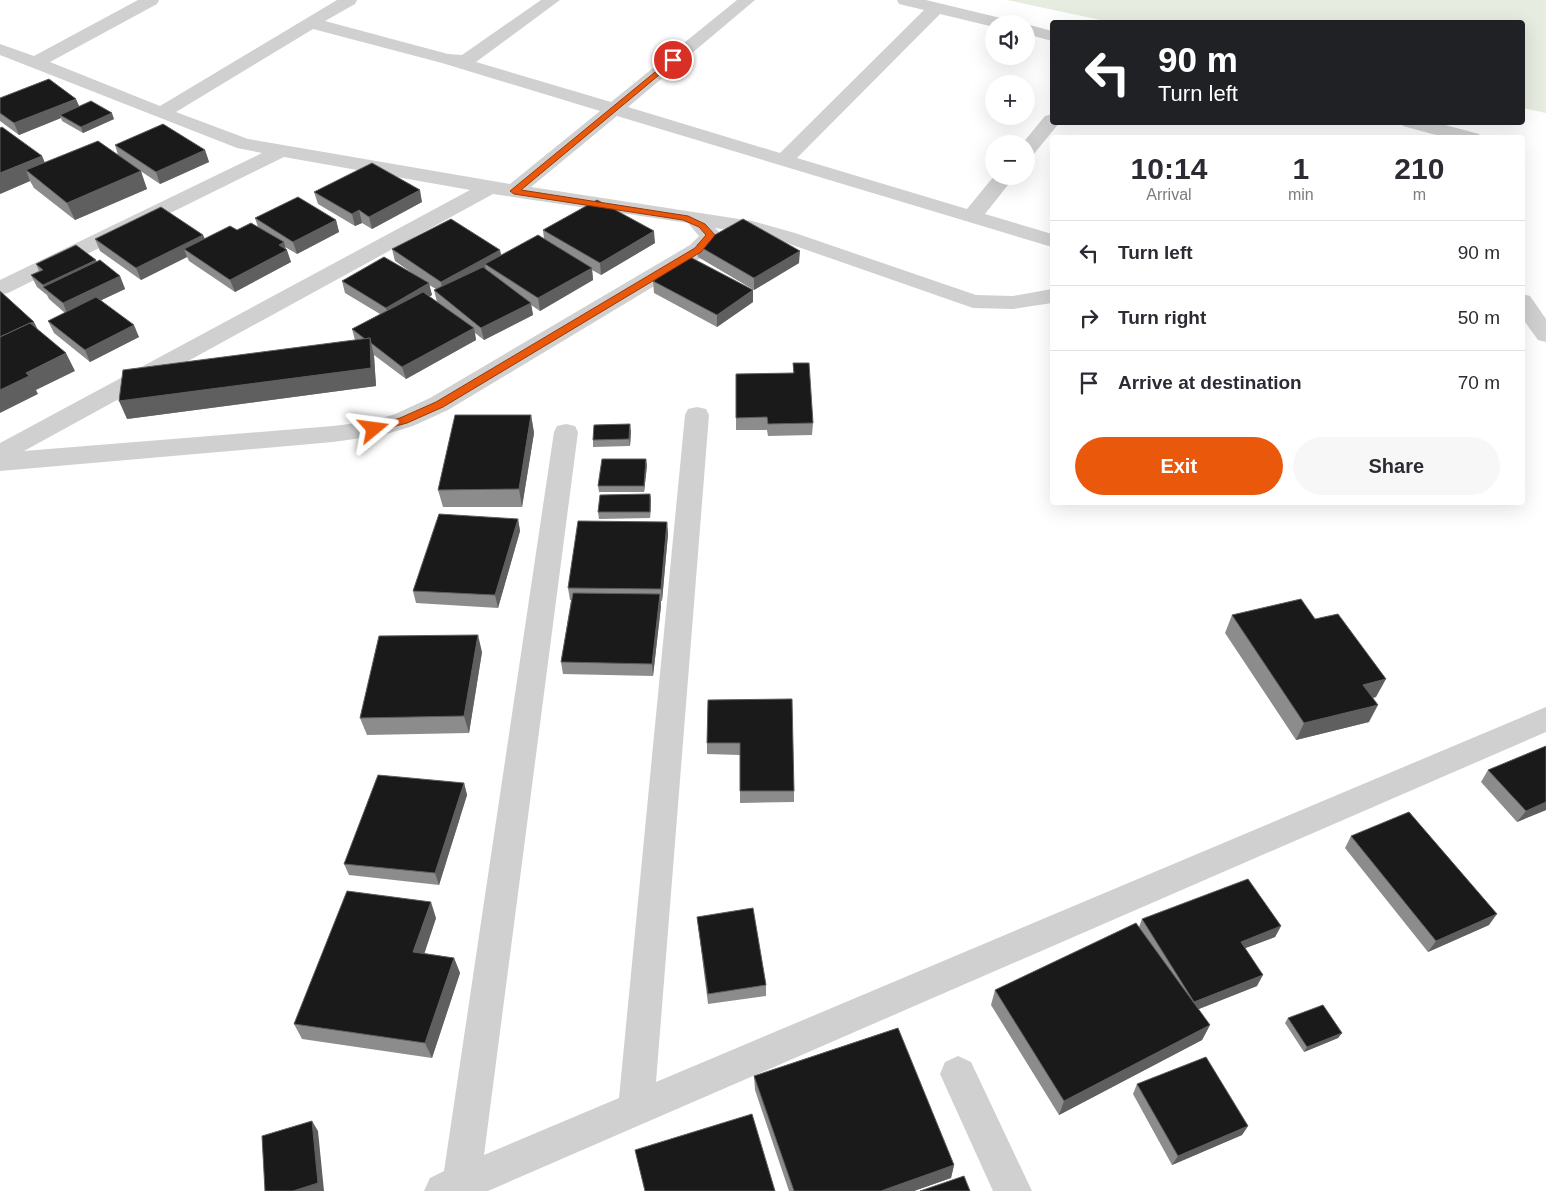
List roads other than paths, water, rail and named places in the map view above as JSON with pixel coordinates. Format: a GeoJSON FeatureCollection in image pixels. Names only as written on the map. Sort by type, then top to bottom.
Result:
{"type":"FeatureCollection","features":[{"type":"Feature","properties":{"kind":"street"},"geometry":{"type":"LineString","coordinates":[[37,62],[151,0]]}},
{"type":"Feature","properties":{"kind":"street"},"geometry":{"type":"LineString","coordinates":[[161,113],[349,0]]}},
{"type":"Feature","properties":{"kind":"street"},"geometry":{"type":"LineString","coordinates":[[448,59],[463,60],[473,57],[552,0]]}},
{"type":"Feature","properties":{"kind":"street"},"geometry":{"type":"LineString","coordinates":[[514,191],[747,0]]}},
{"type":"Feature","properties":{"kind":"street"},"geometry":{"type":"LineString","coordinates":[[905,0],[985,20]]}},
{"type":"Feature","properties":{"kind":"street"},"geometry":{"type":"LineString","coordinates":[[784,160],[936,8]]}},
{"type":"Feature","properties":{"kind":"street"},"geometry":{"type":"LineString","coordinates":[[311,23],[448,59],[1050,240]]}},
{"type":"Feature","properties":{"kind":"street"},"geometry":{"type":"LineString","coordinates":[[1035,32],[1050,36]]}},
{"type":"Feature","properties":{"kind":"street"},"geometry":{"type":"LineString","coordinates":[[0,49],[244,144],[514,191],[752,227],[788,237],[974,301],[1003,305],[1025,303],[1050,297]]}},
{"type":"Feature","properties":{"kind":"street"},"geometry":{"type":"LineString","coordinates":[[1035,140],[1050,122]]}},
{"type":"Feature","properties":{"kind":"street"},"geometry":{"type":"LineString","coordinates":[[1422,125],[1460,135]]}},
{"type":"Feature","properties":{"kind":"street"},"geometry":{"type":"LineString","coordinates":[[0,288],[281,151]]}},
{"type":"Feature","properties":{"kind":"street"},"geometry":{"type":"LineString","coordinates":[[972,216],[998,185]]}},
{"type":"Feature","properties":{"kind":"street"},"geometry":{"type":"LineString","coordinates":[[0,454],[490,187]]}},
{"type":"Feature","properties":{"kind":"street"},"geometry":{"type":"LineString","coordinates":[[0,462],[334,434],[374,429],[404,420],[439,404],[698,250],[711,235],[702,225],[685,218]]}},
{"type":"Feature","properties":{"kind":"street"},"geometry":{"type":"LineString","coordinates":[[1525,306],[1546,335]]}},
{"type":"Feature","properties":{"kind":"street"},"geometry":{"type":"LineString","coordinates":[[636,1108],[697,415]]}},
{"type":"Feature","properties":{"kind":"street"},"geometry":{"type":"LineString","coordinates":[[452,1187],[566,432]]}},
{"type":"Feature","properties":{"kind":"street"},"geometry":{"type":"LineString","coordinates":[[452,1187],[1546,720]]}},
{"type":"Feature","properties":{"kind":"street"},"geometry":{"type":"LineString","coordinates":[[958,1074],[1013,1191]]}}]}
